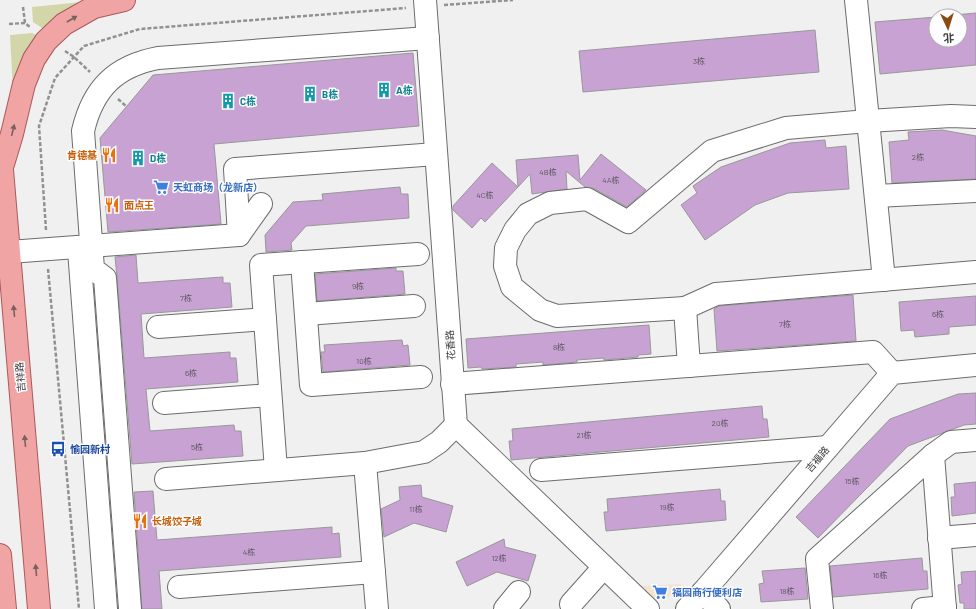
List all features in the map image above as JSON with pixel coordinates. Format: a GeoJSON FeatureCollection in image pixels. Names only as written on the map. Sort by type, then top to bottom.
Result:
{"type":"FeatureCollection","features":[{"type":"Feature","properties":{"kind":"main road"},"geometry":{"type":"LineString","coordinates":[[2,167],[12,134],[24,84],[34,59],[48,40],[64,24],[94,7],[124,0]]}},
{"type":"Feature","properties":{"kind":"main road","name":"吉祥路"},"geometry":{"type":"LineString","coordinates":[[0,146],[39,609]]}},
{"type":"Feature","properties":{"kind":"main road"},"geometry":{"type":"LineString","coordinates":[[0,555],[5,609]]}},
{"type":"Feature","properties":{"kind":"street"},"geometry":{"type":"LineString","coordinates":[[856,0],[884,280]]}},
{"type":"Feature","properties":{"kind":"street","name":"花香路"},"geometry":{"type":"LineString","coordinates":[[425,3],[456,425]]}},
{"type":"Feature","properties":{"kind":"street"},"geometry":{"type":"LineString","coordinates":[[106,609],[84,247],[83,131],[86,114],[94,99],[104,85],[115,75],[128,67],[143,61],[158,58],[428,38]]}},
{"type":"Feature","properties":{"kind":"street"},"geometry":{"type":"LineString","coordinates":[[976,117],[952,116],[786,128],[712,151],[628,222],[587,199],[550,203],[528,214],[515,230],[506,248],[505,266],[512,287],[540,310],[557,316],[685,308],[716,294],[976,272]]}},
{"type":"Feature","properties":{"kind":"street"},"geometry":{"type":"LineString","coordinates":[[239,235],[235,169],[436,154]]}},
{"type":"Feature","properties":{"kind":"street"},"geometry":{"type":"LineString","coordinates":[[346,172],[366,171],[389,158]]}},
{"type":"Feature","properties":{"kind":"street"},"geometry":{"type":"LineString","coordinates":[[876,196],[976,191]]}},
{"type":"Feature","properties":{"kind":"street"},"geometry":{"type":"LineString","coordinates":[[239,235],[261,204]]}},
{"type":"Feature","properties":{"kind":"street"},"geometry":{"type":"LineString","coordinates":[[9,252],[239,235]]}},
{"type":"Feature","properties":{"kind":"street"},"geometry":{"type":"LineString","coordinates":[[84,247],[93,269],[105,278],[130,609]]}},
{"type":"Feature","properties":{"kind":"street"},"geometry":{"type":"LineString","coordinates":[[276,470],[261,265],[418,254]]}},
{"type":"Feature","properties":{"kind":"street"},"geometry":{"type":"LineString","coordinates":[[302,262],[311,385],[421,376]]}},
{"type":"Feature","properties":{"kind":"street"},"geometry":{"type":"LineString","coordinates":[[306,314],[414,306]]}},
{"type":"Feature","properties":{"kind":"street"},"geometry":{"type":"LineString","coordinates":[[685,308],[689,366]]}},
{"type":"Feature","properties":{"kind":"street"},"geometry":{"type":"LineString","coordinates":[[158,326],[265,319]]}},
{"type":"Feature","properties":{"kind":"street"},"geometry":{"type":"LineString","coordinates":[[452,384],[873,352],[892,373],[976,365]]}},
{"type":"Feature","properties":{"kind":"street","name":"吉福路"},"geometry":{"type":"LineString","coordinates":[[687,609],[892,373]]}},
{"type":"Feature","properties":{"kind":"street"},"geometry":{"type":"LineString","coordinates":[[164,403],[270,395]]}},
{"type":"Feature","properties":{"kind":"street"},"geometry":{"type":"LineString","coordinates":[[166,479],[365,462],[424,452],[439,442],[456,425],[648,609]]}},
{"type":"Feature","properties":{"kind":"street"},"geometry":{"type":"LineString","coordinates":[[822,609],[817,559],[932,455],[951,442],[976,440]]}},
{"type":"Feature","properties":{"kind":"street"},"geometry":{"type":"LineString","coordinates":[[541,470],[828,447]]}},
{"type":"Feature","properties":{"kind":"street"},"geometry":{"type":"LineString","coordinates":[[923,609],[945,608],[932,455]]}},
{"type":"Feature","properties":{"kind":"street"},"geometry":{"type":"LineString","coordinates":[[365,462],[377,609]]}},
{"type":"Feature","properties":{"kind":"street"},"geometry":{"type":"LineString","coordinates":[[939,538],[976,535]]}},
{"type":"Feature","properties":{"kind":"street"},"geometry":{"type":"LineString","coordinates":[[571,604],[604,567]]}},
{"type":"Feature","properties":{"kind":"street"},"geometry":{"type":"LineString","coordinates":[[179,587],[374,572]]}},
{"type":"Feature","properties":{"kind":"street"},"geometry":{"type":"LineString","coordinates":[[505,609],[519,592]]}},
{"type":"Feature","properties":{"kind":"street"},"geometry":{"type":"LineString","coordinates":[[703,592],[719,609]]}},
{"type":"Feature","properties":{"kind":"path"},"geometry":{"type":"LineString","coordinates":[[79,609],[47,249],[39,126],[55,78],[84,46],[140,29],[425,3],[513,0]]}},
{"type":"Feature","properties":{"kind":"path"},"geometry":{"type":"LineString","coordinates":[[23,7],[25,23]]}},
{"type":"Feature","properties":{"kind":"path"},"geometry":{"type":"LineString","coordinates":[[10,24],[25,23],[74,57],[127,107]]}},
{"type":"Feature","properties":{"kind":"shaded area"},"geometry":{"type":"Polygon","coordinates":[[[682,584],[666,599],[655,599],[641,586],[682,584]]]}},
{"type":"Feature","properties":{"kind":"green space"},"geometry":{"type":"Polygon","coordinates":[[[102,0],[47,31],[33,22],[32,7],[102,0]]]}},
{"type":"Feature","properties":{"kind":"green space"},"geometry":{"type":"Polygon","coordinates":[[[32,33],[40,37],[14,109],[10,35],[32,33]]]}},
{"type":"Feature","properties":{"kind":"building"},"geometry":{"type":"Polygon","coordinates":[[[976,13],[976,65],[880,74],[875,22],[928,18],[928,48],[968,48],[968,14],[976,13]]]}},
{"type":"Feature","properties":{"kind":"building"},"geometry":{"type":"Polygon","coordinates":[[[815,30],[819,72],[583,92],[579,51],[815,30]]]}},
{"type":"Feature","properties":{"kind":"building","name":"天虹商场（龙新店）"},"geometry":{"type":"Polygon","coordinates":[[[413,53],[419,126],[214,144],[221,224],[108,232],[100,138],[153,75],[413,53]]]}},
{"type":"Feature","properties":{"kind":"building"},"geometry":{"type":"Polygon","coordinates":[[[942,130],[976,136],[976,179],[892,183],[889,142],[909,140],[908,132],[942,130]]]}},
{"type":"Feature","properties":{"kind":"building"},"geometry":{"type":"Polygon","coordinates":[[[825,140],[826,148],[846,146],[849,189],[788,193],[755,205],[705,240],[681,205],[697,193],[693,186],[721,167],[790,143],[825,140]]]}},
{"type":"Feature","properties":{"kind":"building"},"geometry":{"type":"Polygon","coordinates":[[[601,154],[646,190],[627,207],[593,188],[585,187],[566,171],[567,189],[532,194],[530,174],[518,187],[516,160],[578,155],[580,180],[601,154]]]}},
{"type":"Feature","properties":{"kind":"building"},"geometry":{"type":"Polygon","coordinates":[[[492,163],[518,187],[485,222],[481,218],[472,228],[453,210],[453,206],[492,163]]]}},
{"type":"Feature","properties":{"kind":"building"},"geometry":{"type":"Polygon","coordinates":[[[400,187],[401,194],[408,194],[409,218],[306,226],[291,243],[292,250],[266,252],[265,235],[293,202],[323,200],[322,194],[400,187]]]}},
{"type":"Feature","properties":{"kind":"building"},"geometry":{"type":"Polygon","coordinates":[[[136,255],[138,283],[223,277],[223,283],[230,283],[232,307],[141,314],[144,358],[230,352],[230,358],[236,358],[238,382],[146,389],[150,431],[234,425],[235,431],[241,431],[243,456],[132,464],[115,257],[136,255]]]}},
{"type":"Feature","properties":{"kind":"building"},"geometry":{"type":"Polygon","coordinates":[[[396,268],[396,271],[403,271],[405,294],[317,301],[315,274],[396,268]]]}},
{"type":"Feature","properties":{"kind":"building"},"geometry":{"type":"Polygon","coordinates":[[[853,295],[856,341],[717,351],[714,309],[719,306],[853,295]]]}},
{"type":"Feature","properties":{"kind":"building"},"geometry":{"type":"Polygon","coordinates":[[[976,296],[976,325],[949,327],[949,334],[915,337],[914,330],[901,331],[899,302],[976,296]]]}},
{"type":"Feature","properties":{"kind":"building"},"geometry":{"type":"Polygon","coordinates":[[[649,325],[651,354],[638,355],[638,357],[604,360],[604,358],[577,360],[577,362],[543,365],[543,362],[516,364],[516,367],[482,369],[481,367],[468,368],[466,339],[649,325]]]}},
{"type":"Feature","properties":{"kind":"building"},"geometry":{"type":"Polygon","coordinates":[[[402,340],[403,346],[408,345],[410,365],[323,372],[321,352],[325,352],[324,345],[402,340]]]}},
{"type":"Feature","properties":{"kind":"building"},"geometry":{"type":"Polygon","coordinates":[[[976,393],[976,424],[964,425],[908,446],[818,538],[796,517],[890,419],[958,394],[976,393]]]}},
{"type":"Feature","properties":{"kind":"building"},"geometry":{"type":"Polygon","coordinates":[[[762,406],[763,419],[767,419],[769,437],[511,460],[509,441],[513,441],[512,429],[762,406]]]}},
{"type":"Feature","properties":{"kind":"building"},"geometry":{"type":"Polygon","coordinates":[[[976,482],[976,513],[952,516],[951,497],[955,497],[954,484],[976,482]]]}},
{"type":"Feature","properties":{"kind":"building"},"geometry":{"type":"Polygon","coordinates":[[[421,485],[422,497],[453,506],[446,532],[414,523],[384,537],[381,509],[400,500],[399,487],[421,485]]]}},
{"type":"Feature","properties":{"kind":"building"},"geometry":{"type":"Polygon","coordinates":[[[720,489],[721,501],[725,501],[726,520],[606,531],[604,512],[608,512],[607,499],[720,489]]]}},
{"type":"Feature","properties":{"kind":"building"},"geometry":{"type":"Polygon","coordinates":[[[153,491],[157,540],[332,527],[332,534],[339,533],[341,557],[159,571],[162,609],[142,609],[134,492],[153,491]]]}},
{"type":"Feature","properties":{"kind":"building"},"geometry":{"type":"Polygon","coordinates":[[[504,539],[505,547],[536,555],[528,581],[497,572],[467,586],[456,562],[504,539]]]}},
{"type":"Feature","properties":{"kind":"building"},"geometry":{"type":"Polygon","coordinates":[[[922,558],[923,571],[927,571],[928,589],[833,597],[830,566],[922,558]]]}},
{"type":"Feature","properties":{"kind":"building"},"geometry":{"type":"Polygon","coordinates":[[[805,568],[808,599],[761,602],[759,584],[764,583],[762,571],[805,568]]]}},
{"type":"Feature","properties":{"kind":"building"},"geometry":{"type":"Polygon","coordinates":[[[976,571],[976,609],[964,609],[964,603],[960,603],[958,585],[962,584],[961,572],[976,571]]]}},
{"type":"Feature","properties":{"kind":"place","name":"A栋"},"geometry":{"type":"Point","coordinates":[384,90]}},
{"type":"Feature","properties":{"kind":"place","name":"B栋"},"geometry":{"type":"Point","coordinates":[310,94]}},
{"type":"Feature","properties":{"kind":"place","name":"C栋"},"geometry":{"type":"Point","coordinates":[228,101]}},
{"type":"Feature","properties":{"kind":"place","name":"肯德基"},"geometry":{"type":"Point","coordinates":[109,155]}},
{"type":"Feature","properties":{"kind":"place","name":"D栋"},"geometry":{"type":"Point","coordinates":[138,158]}},
{"type":"Feature","properties":{"kind":"place","name":"天虹商场（龙新店）"},"geometry":{"type":"Point","coordinates":[161,187]}},
{"type":"Feature","properties":{"kind":"place","name":"面点王"},"geometry":{"type":"Point","coordinates":[112,205]}},
{"type":"Feature","properties":{"kind":"place","name":"愉园新村"},"geometry":{"type":"Point","coordinates":[58,449]}},
{"type":"Feature","properties":{"kind":"place","name":"长城饺子城"},"geometry":{"type":"Point","coordinates":[140,521]}},
{"type":"Feature","properties":{"kind":"place","name":"福园商行便利店"},"geometry":{"type":"Point","coordinates":[660,592]}}]}
